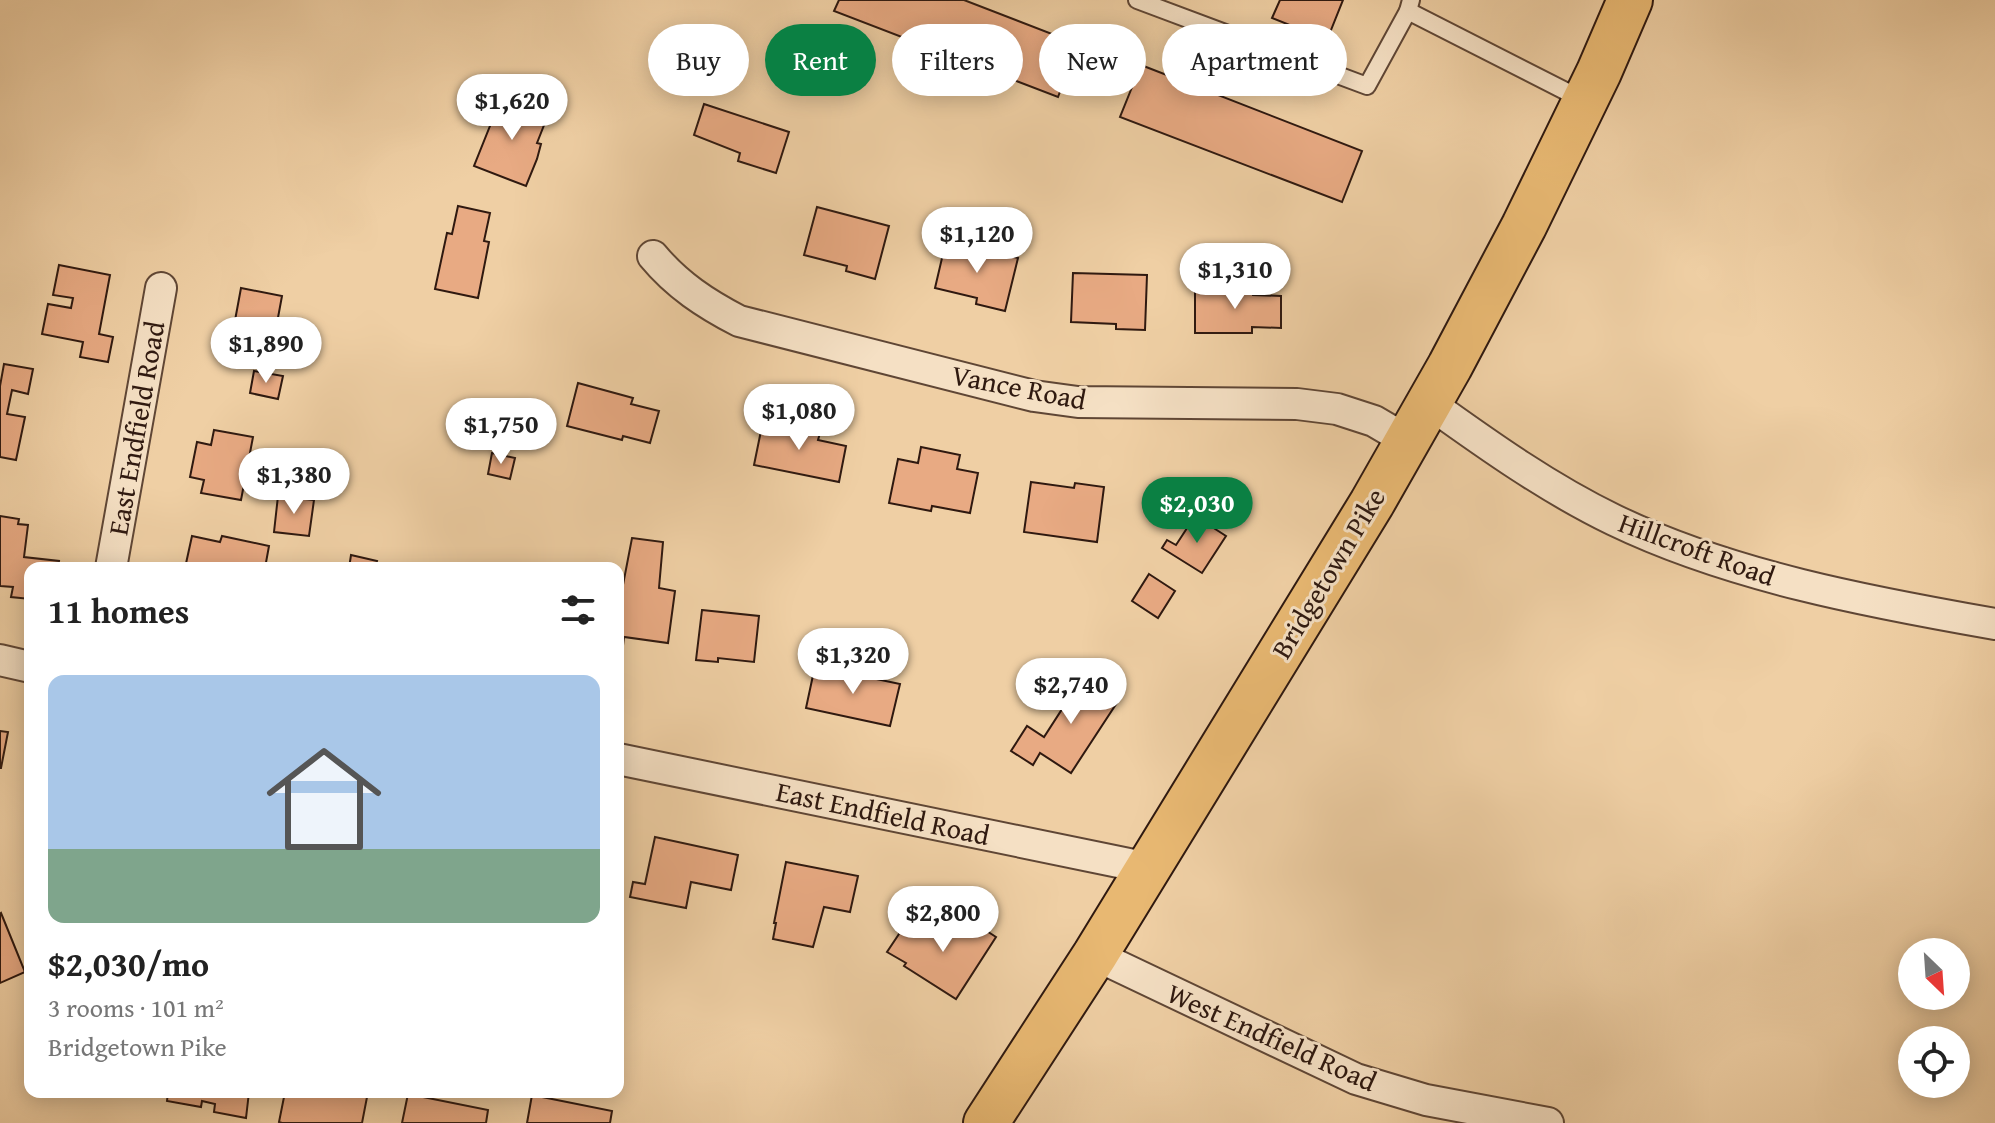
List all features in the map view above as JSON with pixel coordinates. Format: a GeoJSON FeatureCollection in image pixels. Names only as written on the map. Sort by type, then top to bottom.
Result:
{"type":"FeatureCollection","features":[{"type":"Feature","properties":{"kind":"main road","name":"Bridgetown Pike"},"geometry":{"type":"LineString","coordinates":[[986,1123],[1095,955],[1408,441],[1524,226],[1599,72],[1630,0]]}},
{"type":"Feature","properties":{"kind":"street","name":"Vance Road"},"geometry":{"type":"LineString","coordinates":[[653,256],[682,286],[739,321],[1018,392],[1078,402],[1297,404],[1337,409],[1374,421],[1408,441]]}},
{"type":"Feature","properties":{"kind":"street","name":"East Endfield Road"},"geometry":{"type":"LineString","coordinates":[[112,562],[161,288]]}},
{"type":"Feature","properties":{"kind":"street","name":"Hillcroft Road"},"geometry":{"type":"LineString","coordinates":[[1429,403],[1513,463],[1564,494],[1669,544],[1781,580],[1995,624]]}},
{"type":"Feature","properties":{"kind":"street"},"geometry":{"type":"LineString","coordinates":[[0,660],[24,666]]}},
{"type":"Feature","properties":{"kind":"street","name":"East Endfield Road"},"geometry":{"type":"LineString","coordinates":[[624,760],[1148,868]]}},
{"type":"Feature","properties":{"kind":"street","name":"West Endfield Road"},"geometry":{"type":"LineString","coordinates":[[1095,955],[1356,1079],[1426,1100],[1548,1123]]}},
{"type":"Feature","properties":{"kind":"lane"},"geometry":{"type":"LineString","coordinates":[[1137,0],[1367,86],[1410,6],[1583,100]]}},
{"type":"Feature","properties":{"kind":"building"},"geometry":{"type":"Polygon","coordinates":[[[839,0],[964,0],[1039,29],[1039,90],[1023,84],[1023,24],[892,24],[892,33],[876,27],[876,24],[868,24],[834,11],[839,0]]]}},
{"type":"Feature","properties":{"kind":"building"},"geometry":{"type":"Polygon","coordinates":[[[1280,0],[1343,0],[1333,24],[1287,24],[1272,18],[1280,0]]]}},
{"type":"Feature","properties":{"kind":"building"},"geometry":{"type":"Polygon","coordinates":[[[1146,67],[1162,73],[1162,96],[1221,96],[1362,151],[1342,202],[1120,117],[1128,96],[1146,96],[1146,67]]]}},
{"type":"Feature","properties":{"kind":"building"},"geometry":{"type":"Polygon","coordinates":[[[502,96],[548,115],[537,143],[541,144],[537,159],[526,186],[474,166],[502,96]]]}},
{"type":"Feature","properties":{"kind":"building"},"geometry":{"type":"Polygon","coordinates":[[[704,104],[789,132],[776,173],[738,161],[740,153],[694,135],[704,104]]]}},
{"type":"Feature","properties":{"kind":"building"},"geometry":{"type":"Polygon","coordinates":[[[458,206],[490,213],[484,241],[489,242],[478,298],[435,289],[447,233],[452,234],[458,206]]]}},
{"type":"Feature","properties":{"kind":"building"},"geometry":{"type":"Polygon","coordinates":[[[817,207],[889,226],[875,279],[846,271],[847,266],[804,255],[817,207]]]}},
{"type":"Feature","properties":{"kind":"building"},"geometry":{"type":"Polygon","coordinates":[[[946,241],[1018,258],[1005,311],[976,304],[977,298],[935,288],[946,241]]]}},
{"type":"Feature","properties":{"kind":"building"},"geometry":{"type":"Polygon","coordinates":[[[59,265],[110,275],[99,334],[113,337],[108,362],[80,357],[83,342],[42,334],[48,304],[71,308],[73,298],[53,295],[59,265]]]}},
{"type":"Feature","properties":{"kind":"building"},"geometry":{"type":"Polygon","coordinates":[[[1073,273],[1147,275],[1145,330],[1116,329],[1116,324],[1071,322],[1073,273]]]}},
{"type":"Feature","properties":{"kind":"building"},"geometry":{"type":"Polygon","coordinates":[[[241,288],[282,296],[272,350],[231,342],[241,288]]]}},
{"type":"Feature","properties":{"kind":"building"},"geometry":{"type":"Polygon","coordinates":[[[1195,288],[1252,288],[1253,295],[1281,296],[1281,328],[1252,327],[1252,333],[1195,333],[1195,288]]]}},
{"type":"Feature","properties":{"kind":"building"},"geometry":{"type":"Polygon","coordinates":[[[4,364],[33,369],[28,394],[12,390],[7,414],[25,417],[16,460],[0,457],[0,386],[4,364]]]}},
{"type":"Feature","properties":{"kind":"building"},"geometry":{"type":"Polygon","coordinates":[[[254,371],[283,376],[278,399],[250,393],[254,371]]]}},
{"type":"Feature","properties":{"kind":"building"},"geometry":{"type":"Polygon","coordinates":[[[578,383],[633,398],[631,404],[659,411],[650,443],[623,436],[622,440],[567,426],[578,383]]]}},
{"type":"Feature","properties":{"kind":"building"},"geometry":{"type":"Polygon","coordinates":[[[763,421],[820,433],[818,440],[846,446],[839,482],[754,465],[763,421]]]}},
{"type":"Feature","properties":{"kind":"building"},"geometry":{"type":"Polygon","coordinates":[[[214,430],[253,437],[241,500],[201,493],[204,480],[190,477],[197,442],[211,445],[214,430]]]}},
{"type":"Feature","properties":{"kind":"building"},"geometry":{"type":"Polygon","coordinates":[[[921,447],[960,455],[957,469],[978,473],[970,513],[932,506],[931,511],[889,503],[898,459],[918,463],[921,447]]]}},
{"type":"Feature","properties":{"kind":"building"},"geometry":{"type":"Polygon","coordinates":[[[492,453],[515,458],[510,479],[488,474],[492,453]]]}},
{"type":"Feature","properties":{"kind":"building"},"geometry":{"type":"Polygon","coordinates":[[[1031,482],[1074,488],[1075,483],[1104,487],[1097,542],[1024,532],[1031,482]]]}},
{"type":"Feature","properties":{"kind":"building"},"geometry":{"type":"Polygon","coordinates":[[[278,496],[314,500],[309,536],[274,532],[278,496]]]}},
{"type":"Feature","properties":{"kind":"building"},"geometry":{"type":"Polygon","coordinates":[[[0,516],[19,519],[18,524],[28,525],[24,557],[59,561],[24,562],[24,598],[11,597],[13,587],[0,586],[0,516]]]}},
{"type":"Feature","properties":{"kind":"building"},"geometry":{"type":"Polygon","coordinates":[[[1195,516],[1226,536],[1202,573],[1162,548],[1167,540],[1176,545],[1195,516]]]}},
{"type":"Feature","properties":{"kind":"building"},"geometry":{"type":"Polygon","coordinates":[[[192,536],[220,542],[222,536],[269,546],[266,562],[186,562],[192,536]]]}},
{"type":"Feature","properties":{"kind":"building"},"geometry":{"type":"Polygon","coordinates":[[[632,538],[663,542],[659,588],[675,591],[668,643],[624,637],[624,580],[632,538]]]}},
{"type":"Feature","properties":{"kind":"building"},"geometry":{"type":"Polygon","coordinates":[[[351,555],[377,561],[377,562],[350,562],[351,555]]]}},
{"type":"Feature","properties":{"kind":"building"},"geometry":{"type":"Polygon","coordinates":[[[1149,574],[1175,591],[1158,618],[1132,601],[1149,574]]]}},
{"type":"Feature","properties":{"kind":"building"},"geometry":{"type":"Polygon","coordinates":[[[702,610],[759,616],[754,662],[718,658],[718,662],[696,660],[702,610]]]}},
{"type":"Feature","properties":{"kind":"building"},"geometry":{"type":"Polygon","coordinates":[[[815,666],[900,684],[890,726],[806,708],[815,666]]]}},
{"type":"Feature","properties":{"kind":"building"},"geometry":{"type":"Polygon","coordinates":[[[1086,672],[1122,695],[1071,773],[1040,753],[1033,765],[1011,751],[1027,726],[1044,737],[1086,672]]]}},
{"type":"Feature","properties":{"kind":"building"},"geometry":{"type":"Polygon","coordinates":[[[0,731],[8,732],[1,768],[0,768],[0,731]]]}},
{"type":"Feature","properties":{"kind":"building"},"geometry":{"type":"Polygon","coordinates":[[[655,837],[738,855],[731,890],[691,882],[686,908],[630,897],[633,882],[645,884],[655,837]]]}},
{"type":"Feature","properties":{"kind":"building"},"geometry":{"type":"Polygon","coordinates":[[[786,862],[858,876],[850,912],[824,907],[813,947],[773,939],[786,862]]]}},
{"type":"Feature","properties":{"kind":"building"},"geometry":{"type":"Polygon","coordinates":[[[0,914],[24,972],[0,983],[0,914]]]}},
{"type":"Feature","properties":{"kind":"building"},"geometry":{"type":"Polygon","coordinates":[[[965,917],[996,937],[956,999],[887,952],[909,919],[949,941],[965,917]]]}},
{"type":"Feature","properties":{"kind":"building"},"geometry":{"type":"Polygon","coordinates":[[[167,1098],[248,1098],[246,1118],[214,1112],[215,1104],[202,1101],[201,1107],[167,1101],[167,1098]]]}},
{"type":"Feature","properties":{"kind":"building"},"geometry":{"type":"Polygon","coordinates":[[[284,1098],[367,1098],[362,1123],[279,1122],[284,1098]]]}},
{"type":"Feature","properties":{"kind":"building"},"geometry":{"type":"Polygon","coordinates":[[[407,1098],[428,1098],[488,1110],[486,1123],[402,1123],[407,1098]]]}},
{"type":"Feature","properties":{"kind":"building"},"geometry":{"type":"Polygon","coordinates":[[[531,1098],[547,1098],[612,1111],[610,1123],[527,1123],[531,1098]]]}}]}
